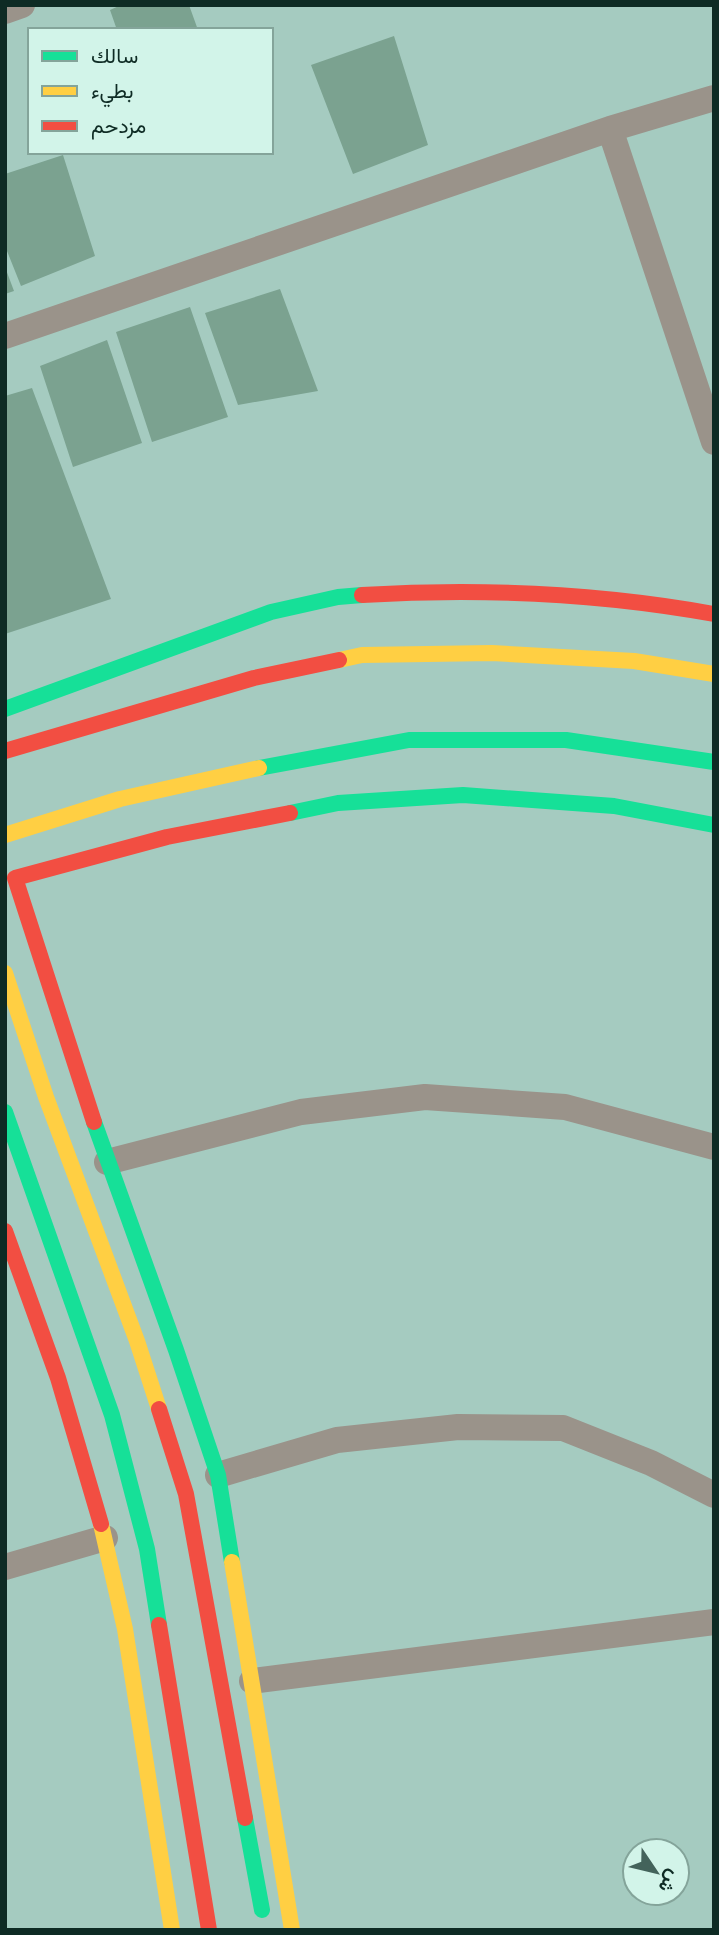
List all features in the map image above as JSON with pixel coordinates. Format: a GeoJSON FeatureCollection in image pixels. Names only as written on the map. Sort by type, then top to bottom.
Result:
{"type":"FeatureCollection","features":[{"type":"Feature","properties":{"kind":"main road"},"geometry":{"type":"LineString","coordinates":[[5,709],[271,612],[338,597],[432,591],[549,593],[676,607],[714,614]]}},
{"type":"Feature","properties":{"kind":"main road"},"geometry":{"type":"LineString","coordinates":[[5,751],[254,678],[362,655],[492,653],[635,661],[714,674]]}},
{"type":"Feature","properties":{"kind":"main road"},"geometry":{"type":"LineString","coordinates":[[5,835],[120,799],[262,767],[409,740],[566,740],[714,762]]}},
{"type":"Feature","properties":{"kind":"main road"},"geometry":{"type":"LineString","coordinates":[[292,1930],[218,1475],[176,1350],[107,1162],[15,878],[167,836],[338,803],[463,795],[614,806],[714,825]]}},
{"type":"Feature","properties":{"kind":"main road"},"geometry":{"type":"LineString","coordinates":[[5,973],[46,1097],[137,1341],[186,1494],[266,1930]]}},
{"type":"Feature","properties":{"kind":"main road"},"geometry":{"type":"LineString","coordinates":[[5,1112],[112,1415],[147,1549],[209,1930]]}},
{"type":"Feature","properties":{"kind":"main road"},"geometry":{"type":"LineString","coordinates":[[6,1237],[58,1378],[105,1538],[125,1629],[172,1930]]}},
{"type":"Feature","properties":{"kind":"street"},"geometry":{"type":"LineString","coordinates":[[5,11],[22,5]]}},
{"type":"Feature","properties":{"kind":"street"},"geometry":{"type":"LineString","coordinates":[[5,336],[610,129],[714,98]]}},
{"type":"Feature","properties":{"kind":"street"},"geometry":{"type":"LineString","coordinates":[[610,129],[714,442]]}},
{"type":"Feature","properties":{"kind":"street"},"geometry":{"type":"LineString","coordinates":[[107,1162],[301,1112],[425,1097],[565,1107],[714,1147]]}},
{"type":"Feature","properties":{"kind":"street"},"geometry":{"type":"LineString","coordinates":[[218,1475],[337,1440],[458,1427],[563,1429],[651,1463],[714,1495]]}},
{"type":"Feature","properties":{"kind":"street"},"geometry":{"type":"LineString","coordinates":[[5,1567],[105,1538]]}},
{"type":"Feature","properties":{"kind":"street"},"geometry":{"type":"LineString","coordinates":[[252,1681],[714,1622]]}},
{"type":"Feature","properties":{"kind":"building"},"geometry":{"type":"Polygon","coordinates":[[[121,5],[189,5],[197,28],[116,28],[110,10],[121,5]]]}},
{"type":"Feature","properties":{"kind":"building"},"geometry":{"type":"Polygon","coordinates":[[[394,36],[428,145],[353,174],[311,65],[394,36]]]}},
{"type":"Feature","properties":{"kind":"building"},"geometry":{"type":"Polygon","coordinates":[[[63,155],[95,256],[21,286],[5,246],[5,174],[63,155]]]}},
{"type":"Feature","properties":{"kind":"building"},"geometry":{"type":"Polygon","coordinates":[[[5,267],[14,291],[5,294],[5,267]]]}},
{"type":"Feature","properties":{"kind":"building"},"geometry":{"type":"Polygon","coordinates":[[[280,289],[318,391],[238,405],[205,313],[280,289]]]}},
{"type":"Feature","properties":{"kind":"building"},"geometry":{"type":"Polygon","coordinates":[[[190,307],[228,417],[152,442],[116,332],[190,307]]]}},
{"type":"Feature","properties":{"kind":"building"},"geometry":{"type":"Polygon","coordinates":[[[107,340],[142,443],[73,467],[40,366],[107,340]]]}},
{"type":"Feature","properties":{"kind":"building"},"geometry":{"type":"Polygon","coordinates":[[[32,388],[111,599],[5,634],[5,396],[32,388]]]}},
{"type":"Feature","properties":{"kind":"traffic: fast"},"geometry":{"type":"LineString","coordinates":[[5,709],[271,612],[338,597],[362,595]]}},
{"type":"Feature","properties":{"kind":"traffic: fast"},"geometry":{"type":"LineString","coordinates":[[259,768],[409,740],[566,740],[714,762]]}},
{"type":"Feature","properties":{"kind":"traffic: fast"},"geometry":{"type":"LineString","coordinates":[[290,813],[338,803],[463,795],[614,806],[714,825]]}},
{"type":"Feature","properties":{"kind":"traffic: fast"},"geometry":{"type":"LineString","coordinates":[[5,1112],[112,1415],[147,1549],[159,1625]]}},
{"type":"Feature","properties":{"kind":"traffic: fast"},"geometry":{"type":"LineString","coordinates":[[94,1122],[218,1475],[232,1562]]}},
{"type":"Feature","properties":{"kind":"traffic: fast"},"geometry":{"type":"LineString","coordinates":[[245,1818],[262,1910]]}},
{"type":"Feature","properties":{"kind":"traffic: slow"},"geometry":{"type":"LineString","coordinates":[[339,660],[362,655],[492,653],[634,661],[714,674]]}},
{"type":"Feature","properties":{"kind":"traffic: slow"},"geometry":{"type":"LineString","coordinates":[[5,835],[120,799],[259,768]]}},
{"type":"Feature","properties":{"kind":"traffic: slow"},"geometry":{"type":"LineString","coordinates":[[5,973],[46,1097],[137,1341],[159,1409]]}},
{"type":"Feature","properties":{"kind":"traffic: slow"},"geometry":{"type":"LineString","coordinates":[[101,1524],[125,1629],[172,1930]]}},
{"type":"Feature","properties":{"kind":"traffic: slow"},"geometry":{"type":"LineString","coordinates":[[232,1562],[292,1930]]}},
{"type":"Feature","properties":{"kind":"traffic: jam"},"geometry":{"type":"LineString","coordinates":[[362,595],[450,592],[539,594],[627,601],[714,614]]}},
{"type":"Feature","properties":{"kind":"traffic: jam"},"geometry":{"type":"LineString","coordinates":[[5,751],[254,678],[339,660]]}},
{"type":"Feature","properties":{"kind":"traffic: jam"},"geometry":{"type":"LineString","coordinates":[[94,1122],[15,878],[167,837],[290,813]]}},
{"type":"Feature","properties":{"kind":"traffic: jam"},"geometry":{"type":"LineString","coordinates":[[5,1231],[58,1378],[101,1524]]}},
{"type":"Feature","properties":{"kind":"traffic: jam"},"geometry":{"type":"LineString","coordinates":[[159,1409],[186,1494],[245,1818]]}},
{"type":"Feature","properties":{"kind":"traffic: jam"},"geometry":{"type":"LineString","coordinates":[[159,1625],[209,1930]]}}]}
